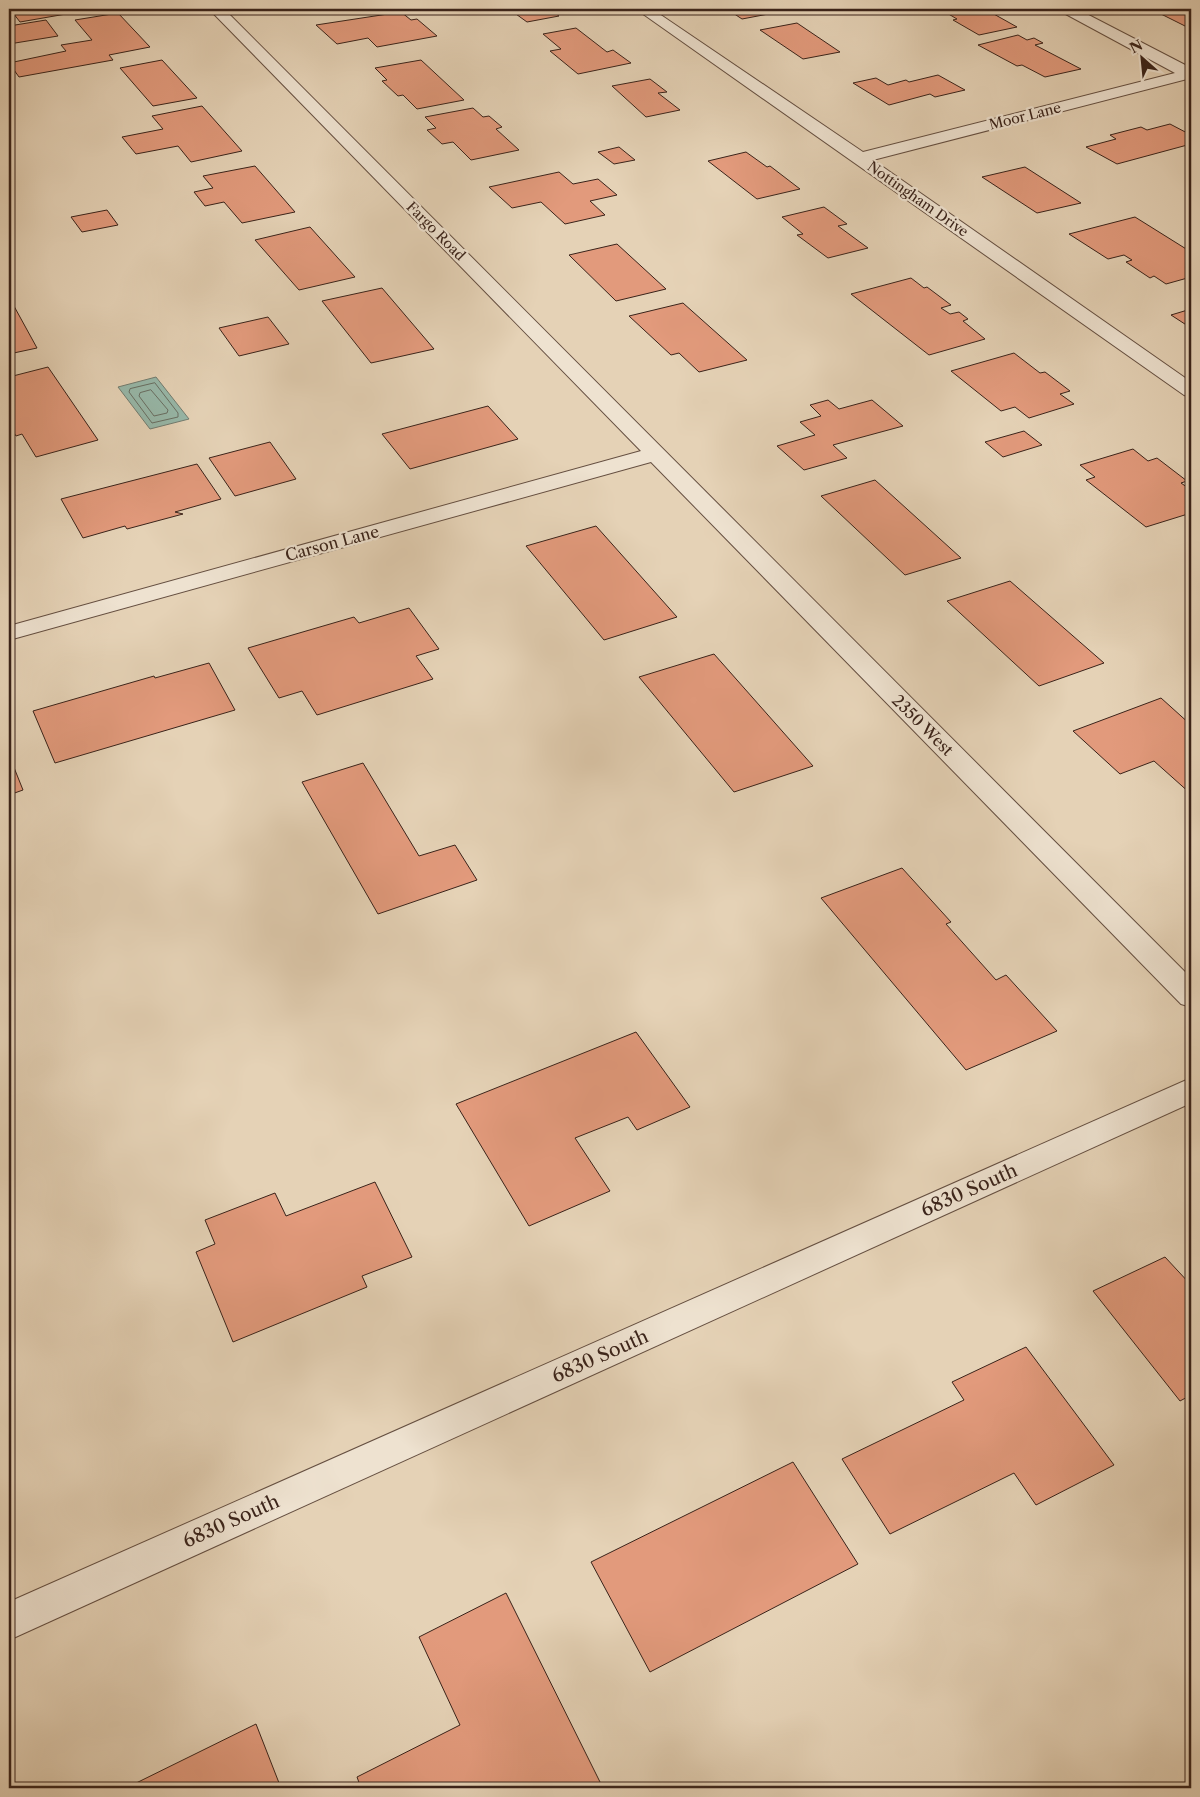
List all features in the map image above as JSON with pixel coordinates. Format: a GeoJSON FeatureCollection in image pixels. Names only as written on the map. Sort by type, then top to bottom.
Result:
{"type":"FeatureCollection","features":[{"type":"Feature","properties":{"kind":"street","name":"Fargo Road"},"geometry":{"type":"LineString","coordinates":[[216,9],[655,454]]}},
{"type":"Feature","properties":{"kind":"street","name":"Nottingham Drive"},"geometry":{"type":"LineString","coordinates":[[643,9],[860,158],[1191,391]]}},
{"type":"Feature","properties":{"kind":"street"},"geometry":{"type":"LineString","coordinates":[[1067,9],[1190,74]]}},
{"type":"Feature","properties":{"kind":"street","name":"Moor Lane"},"geometry":{"type":"LineString","coordinates":[[860,158],[1190,74]]}},
{"type":"Feature","properties":{"kind":"street","name":"Carson Lane"},"geometry":{"type":"LineString","coordinates":[[9,633],[655,454]]}},
{"type":"Feature","properties":{"kind":"street","name":"2350 West"},"geometry":{"type":"LineString","coordinates":[[655,454],[1191,996]]}},
{"type":"Feature","properties":{"kind":"street","name":"6830 South"},"geometry":{"type":"LineString","coordinates":[[9,1621],[1191,1090]]}},
{"type":"Feature","properties":{"kind":"water"},"geometry":{"type":"Polygon","coordinates":[[[156,377],[189,419],[150,429],[118,387],[156,377]]]}},
{"type":"Feature","properties":{"kind":"building"},"geometry":{"type":"Polygon","coordinates":[[[10,9],[61,9],[66,14],[20,22],[10,9]]]}},
{"type":"Feature","properties":{"kind":"building"},"geometry":{"type":"Polygon","coordinates":[[[509,9],[549,9],[559,16],[527,22],[509,9]]]}},
{"type":"Feature","properties":{"kind":"building"},"geometry":{"type":"Polygon","coordinates":[[[727,9],[774,9],[779,12],[742,19],[727,9]]]}},
{"type":"Feature","properties":{"kind":"building"},"geometry":{"type":"Polygon","coordinates":[[[940,9],[979,9],[988,14],[992,13],[1017,27],[979,35],[953,20],[957,19],[940,9]]]}},
{"type":"Feature","properties":{"kind":"building"},"geometry":{"type":"Polygon","coordinates":[[[1151,9],[1191,9],[1191,29],[1151,9]]]}},
{"type":"Feature","properties":{"kind":"building"},"geometry":{"type":"Polygon","coordinates":[[[401,12],[411,20],[417,19],[437,36],[377,47],[368,38],[337,44],[316,25],[401,12]]]}},
{"type":"Feature","properties":{"kind":"building"},"geometry":{"type":"Polygon","coordinates":[[[118,13],[150,47],[109,55],[113,60],[19,77],[9,63],[66,51],[61,45],[92,40],[75,20],[118,13]]]}},
{"type":"Feature","properties":{"kind":"building"},"geometry":{"type":"Polygon","coordinates":[[[46,20],[58,36],[9,44],[9,26],[46,20]]]}},
{"type":"Feature","properties":{"kind":"building"},"geometry":{"type":"Polygon","coordinates":[[[797,23],[840,52],[803,59],[760,30],[797,23]]]}},
{"type":"Feature","properties":{"kind":"building"},"geometry":{"type":"Polygon","coordinates":[[[576,28],[607,52],[613,50],[631,63],[578,74],[550,51],[561,49],[543,34],[576,28]]]}},
{"type":"Feature","properties":{"kind":"building"},"geometry":{"type":"Polygon","coordinates":[[[1018,35],[1027,40],[1034,38],[1043,43],[1035,45],[1081,69],[1045,77],[1022,65],[1017,66],[978,45],[1018,35]]]}},
{"type":"Feature","properties":{"kind":"building"},"geometry":{"type":"Polygon","coordinates":[[[162,60],[197,98],[153,106],[120,68],[162,60]]]}},
{"type":"Feature","properties":{"kind":"building"},"geometry":{"type":"Polygon","coordinates":[[[421,60],[464,100],[417,109],[403,95],[398,96],[382,81],[387,80],[375,68],[421,60]]]}},
{"type":"Feature","properties":{"kind":"building"},"geometry":{"type":"Polygon","coordinates":[[[938,75],[965,90],[935,97],[930,94],[889,105],[853,83],[876,78],[888,85],[938,75]]]}},
{"type":"Feature","properties":{"kind":"building"},"geometry":{"type":"Polygon","coordinates":[[[650,79],[667,92],[658,93],[680,110],[646,117],[612,86],[650,79]]]}},
{"type":"Feature","properties":{"kind":"building"},"geometry":{"type":"Polygon","coordinates":[[[202,106],[242,151],[191,162],[178,146],[136,154],[122,137],[163,129],[152,116],[202,106]]]}},
{"type":"Feature","properties":{"kind":"building"},"geometry":{"type":"Polygon","coordinates":[[[473,108],[483,117],[489,116],[502,127],[496,129],[519,150],[471,160],[453,142],[442,144],[427,130],[436,128],[425,117],[473,108]]]}},
{"type":"Feature","properties":{"kind":"building"},"geometry":{"type":"Polygon","coordinates":[[[1170,124],[1191,135],[1191,144],[1117,164],[1086,147],[1116,139],[1110,135],[1141,127],[1147,130],[1170,124]]]}},
{"type":"Feature","properties":{"kind":"building"},"geometry":{"type":"Polygon","coordinates":[[[619,147],[635,160],[614,164],[598,152],[619,147]]]}},
{"type":"Feature","properties":{"kind":"building"},"geometry":{"type":"Polygon","coordinates":[[[746,152],[767,167],[770,166],[800,189],[757,199],[708,161],[746,152]]]}},
{"type":"Feature","properties":{"kind":"building"},"geometry":{"type":"Polygon","coordinates":[[[255,166],[295,212],[242,223],[224,202],[205,206],[194,192],[213,188],[203,176],[255,166]]]}},
{"type":"Feature","properties":{"kind":"building"},"geometry":{"type":"Polygon","coordinates":[[[1025,167],[1081,203],[1037,213],[982,177],[1025,167]]]}},
{"type":"Feature","properties":{"kind":"building"},"geometry":{"type":"Polygon","coordinates":[[[559,172],[573,184],[598,179],[617,195],[590,201],[605,215],[565,224],[541,202],[512,208],[489,187],[559,172]]]}},
{"type":"Feature","properties":{"kind":"building"},"geometry":{"type":"Polygon","coordinates":[[[824,207],[847,224],[838,226],[868,248],[828,258],[797,235],[803,234],[782,217],[824,207]]]}},
{"type":"Feature","properties":{"kind":"building"},"geometry":{"type":"Polygon","coordinates":[[[107,210],[118,225],[82,232],[71,217],[107,210]]]}},
{"type":"Feature","properties":{"kind":"building"},"geometry":{"type":"Polygon","coordinates":[[[1135,217],[1191,252],[1191,277],[1166,284],[1154,276],[1150,278],[1126,262],[1132,260],[1124,255],[1108,259],[1069,234],[1135,217]]]}},
{"type":"Feature","properties":{"kind":"building"},"geometry":{"type":"Polygon","coordinates":[[[310,227],[355,277],[299,290],[255,240],[310,227]]]}},
{"type":"Feature","properties":{"kind":"building"},"geometry":{"type":"Polygon","coordinates":[[[617,244],[666,289],[616,301],[569,255],[617,244]]]}},
{"type":"Feature","properties":{"kind":"building"},"geometry":{"type":"Polygon","coordinates":[[[911,278],[951,305],[941,308],[950,314],[959,312],[968,319],[963,321],[985,339],[929,355],[851,294],[911,278]]]}},
{"type":"Feature","properties":{"kind":"building"},"geometry":{"type":"Polygon","coordinates":[[[382,288],[434,349],[371,363],[322,301],[382,288]]]}},
{"type":"Feature","properties":{"kind":"building"},"geometry":{"type":"Polygon","coordinates":[[[9,297],[37,348],[9,354],[9,297]]]}},
{"type":"Feature","properties":{"kind":"building"},"geometry":{"type":"Polygon","coordinates":[[[683,303],[747,360],[699,372],[679,353],[671,355],[629,316],[683,303]]]}},
{"type":"Feature","properties":{"kind":"building"},"geometry":{"type":"Polygon","coordinates":[[[1191,309],[1191,328],[1171,315],[1191,309]]]}},
{"type":"Feature","properties":{"kind":"building"},"geometry":{"type":"Polygon","coordinates":[[[268,317],[289,344],[239,356],[219,328],[268,317]]]}},
{"type":"Feature","properties":{"kind":"building"},"geometry":{"type":"Polygon","coordinates":[[[1014,353],[1040,373],[1045,372],[1070,391],[1060,394],[1074,404],[1029,418],[1015,407],[1001,411],[951,371],[1014,353]]]}},
{"type":"Feature","properties":{"kind":"building"},"geometry":{"type":"Polygon","coordinates":[[[48,367],[98,440],[36,457],[22,434],[16,436],[9,424],[9,377],[48,367]]]}},
{"type":"Feature","properties":{"kind":"building"},"geometry":{"type":"Polygon","coordinates":[[[828,400],[839,409],[872,400],[903,426],[833,445],[847,458],[804,470],[777,446],[815,435],[800,422],[821,416],[810,405],[828,400]]]}},
{"type":"Feature","properties":{"kind":"building"},"geometry":{"type":"Polygon","coordinates":[[[488,406],[518,439],[410,469],[382,434],[488,406]]]}},
{"type":"Feature","properties":{"kind":"building"},"geometry":{"type":"Polygon","coordinates":[[[1024,431],[1042,445],[1003,457],[985,442],[1024,431]]]}},
{"type":"Feature","properties":{"kind":"building"},"geometry":{"type":"Polygon","coordinates":[[[270,442],[296,479],[235,496],[209,458],[270,442]]]}},
{"type":"Feature","properties":{"kind":"building"},"geometry":{"type":"Polygon","coordinates":[[[1133,449],[1148,461],[1157,458],[1187,481],[1181,483],[1191,490],[1191,513],[1146,527],[1086,480],[1095,477],[1080,465],[1133,449]]]}},
{"type":"Feature","properties":{"kind":"building"},"geometry":{"type":"Polygon","coordinates":[[[197,464],[221,499],[175,512],[183,514],[127,529],[125,526],[83,538],[61,499],[197,464]]]}},
{"type":"Feature","properties":{"kind":"building"},"geometry":{"type":"Polygon","coordinates":[[[875,480],[961,558],[905,575],[821,496],[875,480]]]}},
{"type":"Feature","properties":{"kind":"building"},"geometry":{"type":"Polygon","coordinates":[[[596,526],[677,617],[604,640],[526,546],[596,526]]]}},
{"type":"Feature","properties":{"kind":"building"},"geometry":{"type":"Polygon","coordinates":[[[1010,581],[1104,663],[1039,686],[947,601],[1010,581]]]}},
{"type":"Feature","properties":{"kind":"building"},"geometry":{"type":"Polygon","coordinates":[[[409,608],[439,649],[416,656],[433,679],[317,715],[302,691],[279,698],[248,648],[354,617],[359,623],[409,608]]]}},
{"type":"Feature","properties":{"kind":"building"},"geometry":{"type":"Polygon","coordinates":[[[714,654],[813,766],[734,792],[639,677],[714,654]]]}},
{"type":"Feature","properties":{"kind":"building"},"geometry":{"type":"Polygon","coordinates":[[[209,663],[235,710],[55,763],[33,711],[154,676],[155,678],[209,663]]]}},
{"type":"Feature","properties":{"kind":"building"},"geometry":{"type":"Polygon","coordinates":[[[1161,698],[1191,725],[1191,794],[1154,761],[1120,774],[1073,731],[1161,698]]]}},
{"type":"Feature","properties":{"kind":"building"},"geometry":{"type":"Polygon","coordinates":[[[9,755],[23,790],[9,795],[9,755]]]}},
{"type":"Feature","properties":{"kind":"building"},"geometry":{"type":"Polygon","coordinates":[[[363,763],[419,856],[455,845],[477,880],[378,914],[302,782],[363,763]]]}},
{"type":"Feature","properties":{"kind":"building"},"geometry":{"type":"Polygon","coordinates":[[[902,868],[951,922],[946,924],[996,980],[1006,975],[1057,1031],[966,1070],[821,898],[902,868]]]}},
{"type":"Feature","properties":{"kind":"building"},"geometry":{"type":"Polygon","coordinates":[[[636,1032],[690,1107],[637,1130],[628,1117],[575,1138],[610,1191],[529,1226],[456,1104],[636,1032]]]}},
{"type":"Feature","properties":{"kind":"building"},"geometry":{"type":"Polygon","coordinates":[[[375,1182],[412,1257],[362,1276],[367,1287],[233,1342],[196,1252],[215,1244],[205,1220],[275,1193],[286,1216],[375,1182]]]}},
{"type":"Feature","properties":{"kind":"building"},"geometry":{"type":"Polygon","coordinates":[[[1165,1257],[1191,1285],[1191,1395],[1180,1401],[1093,1291],[1165,1257]]]}},
{"type":"Feature","properties":{"kind":"building"},"geometry":{"type":"Polygon","coordinates":[[[1026,1347],[1114,1465],[1036,1505],[1014,1473],[890,1534],[842,1459],[964,1400],[952,1382],[1026,1347]]]}},
{"type":"Feature","properties":{"kind":"building"},"geometry":{"type":"Polygon","coordinates":[[[793,1462],[858,1564],[650,1672],[591,1562],[793,1462]]]}},
{"type":"Feature","properties":{"kind":"building"},"geometry":{"type":"Polygon","coordinates":[[[506,1593],[603,1788],[361,1788],[357,1777],[460,1725],[419,1637],[506,1593]]]}},
{"type":"Feature","properties":{"kind":"building"},"geometry":{"type":"Polygon","coordinates":[[[256,1724],[281,1788],[126,1788],[256,1724]]]}}]}
